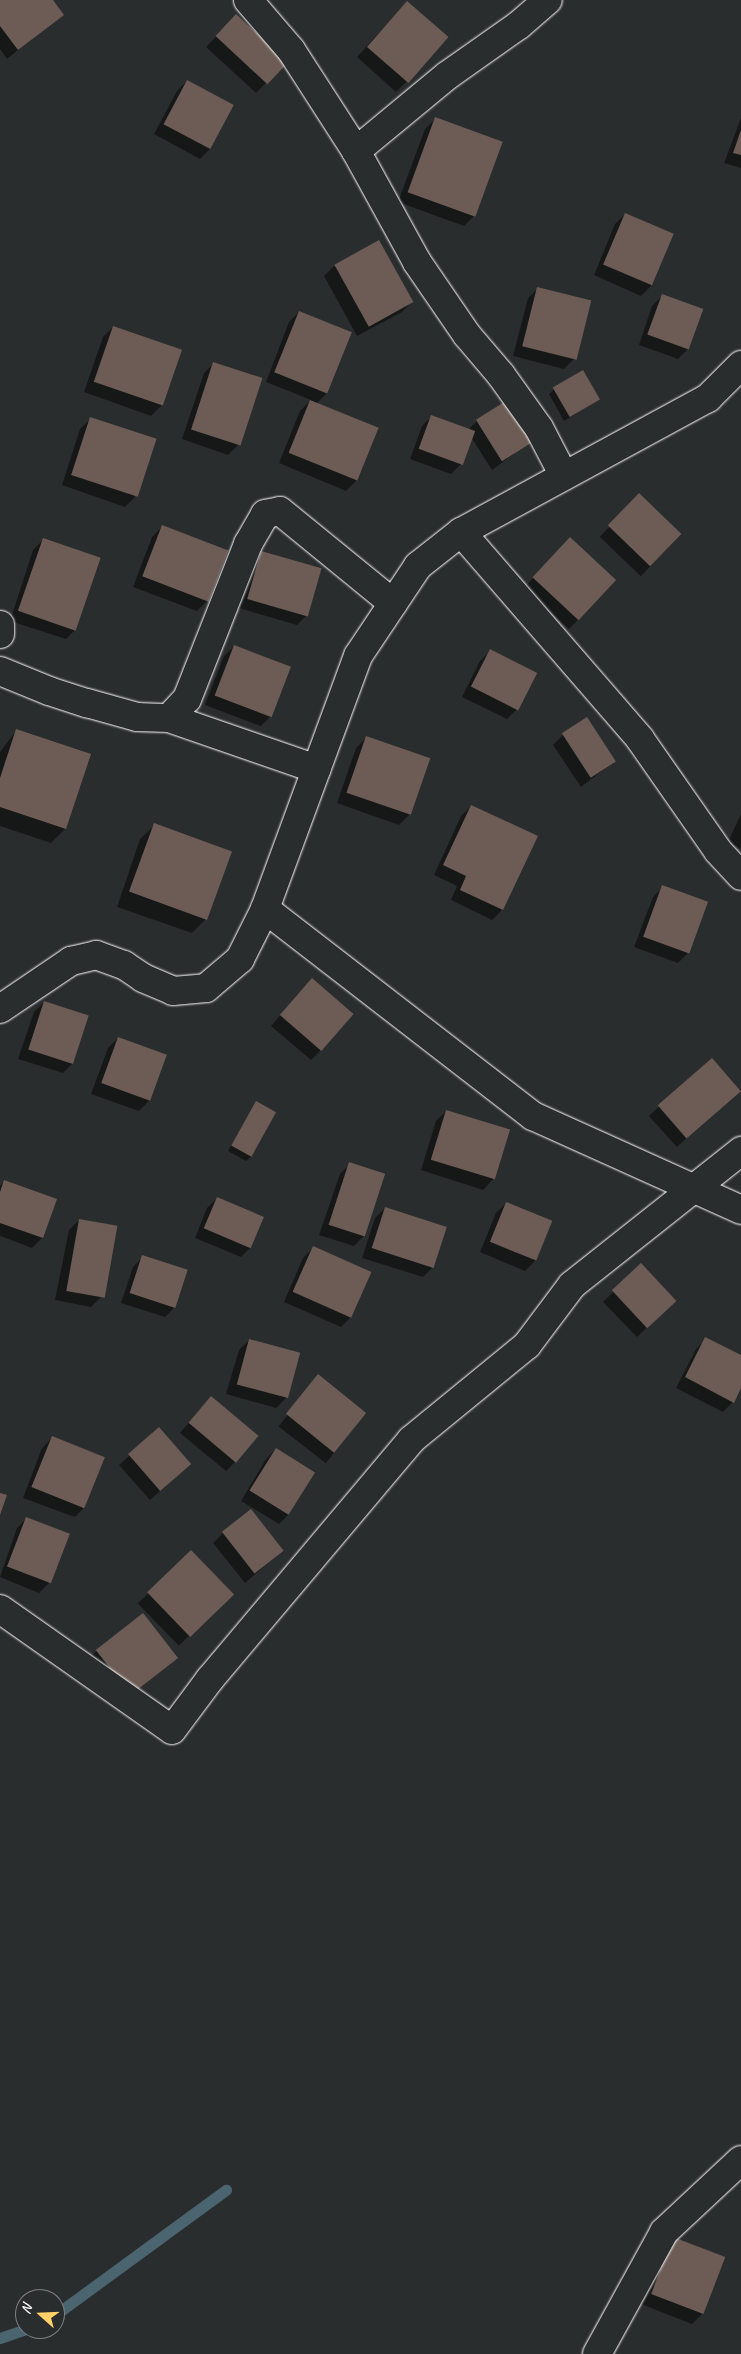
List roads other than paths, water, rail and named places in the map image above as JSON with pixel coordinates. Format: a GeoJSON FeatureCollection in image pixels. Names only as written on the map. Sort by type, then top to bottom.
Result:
{"type":"FeatureCollection","features":[{"type":"Feature","properties":{"kind":"street"},"geometry":{"type":"LineString","coordinates":[[248,0],[292,50],[356,151],[417,262],[467,335],[501,375],[539,428],[564,476]]}},
{"type":"Feature","properties":{"kind":"street"},"geometry":{"type":"LineString","coordinates":[[356,151],[448,75],[548,0]]}},
{"type":"Feature","properties":{"kind":"street"},"geometry":{"type":"LineString","coordinates":[[0,1008],[71,961],[96,955],[124,965],[143,978],[173,991],[206,988],[240,960],[265,909],[358,656],[418,566],[461,532],[708,398],[741,365]]}},
{"type":"Feature","properties":{"kind":"street"},"geometry":{"type":"LineString","coordinates":[[168,718],[188,699],[218,627],[248,544],[266,514],[280,511],[393,603]]}},
{"type":"Feature","properties":{"kind":"street"},"geometry":{"type":"LineString","coordinates":[[461,532],[640,739],[718,851],[741,876]]}},
{"type":"Feature","properties":{"kind":"street"},"geometry":{"type":"LineString","coordinates":[[0,625],[0,634]]}},
{"type":"Feature","properties":{"kind":"street"},"geometry":{"type":"LineString","coordinates":[[0,671],[87,703],[137,717],[168,718],[316,769]]}},
{"type":"Feature","properties":{"kind":"street"},"geometry":{"type":"LineString","coordinates":[[265,909],[533,1116],[741,1210]]}},
{"type":"Feature","properties":{"kind":"street"},"geometry":{"type":"LineString","coordinates":[[0,1609],[172,1730],[210,1679],[411,1440],[527,1345],[572,1285],[741,1151]]}},
{"type":"Feature","properties":{"kind":"street"},"geometry":{"type":"LineString","coordinates":[[597,2354],[664,2232],[741,2160]]}},
{"type":"Feature","properties":{"kind":"waterway"},"geometry":{"type":"LineString","coordinates":[[65,2308],[226,2190]]}},
{"type":"Feature","properties":{"kind":"waterway"},"geometry":{"type":"LineString","coordinates":[[0,2338],[15,2333]]}}]}
